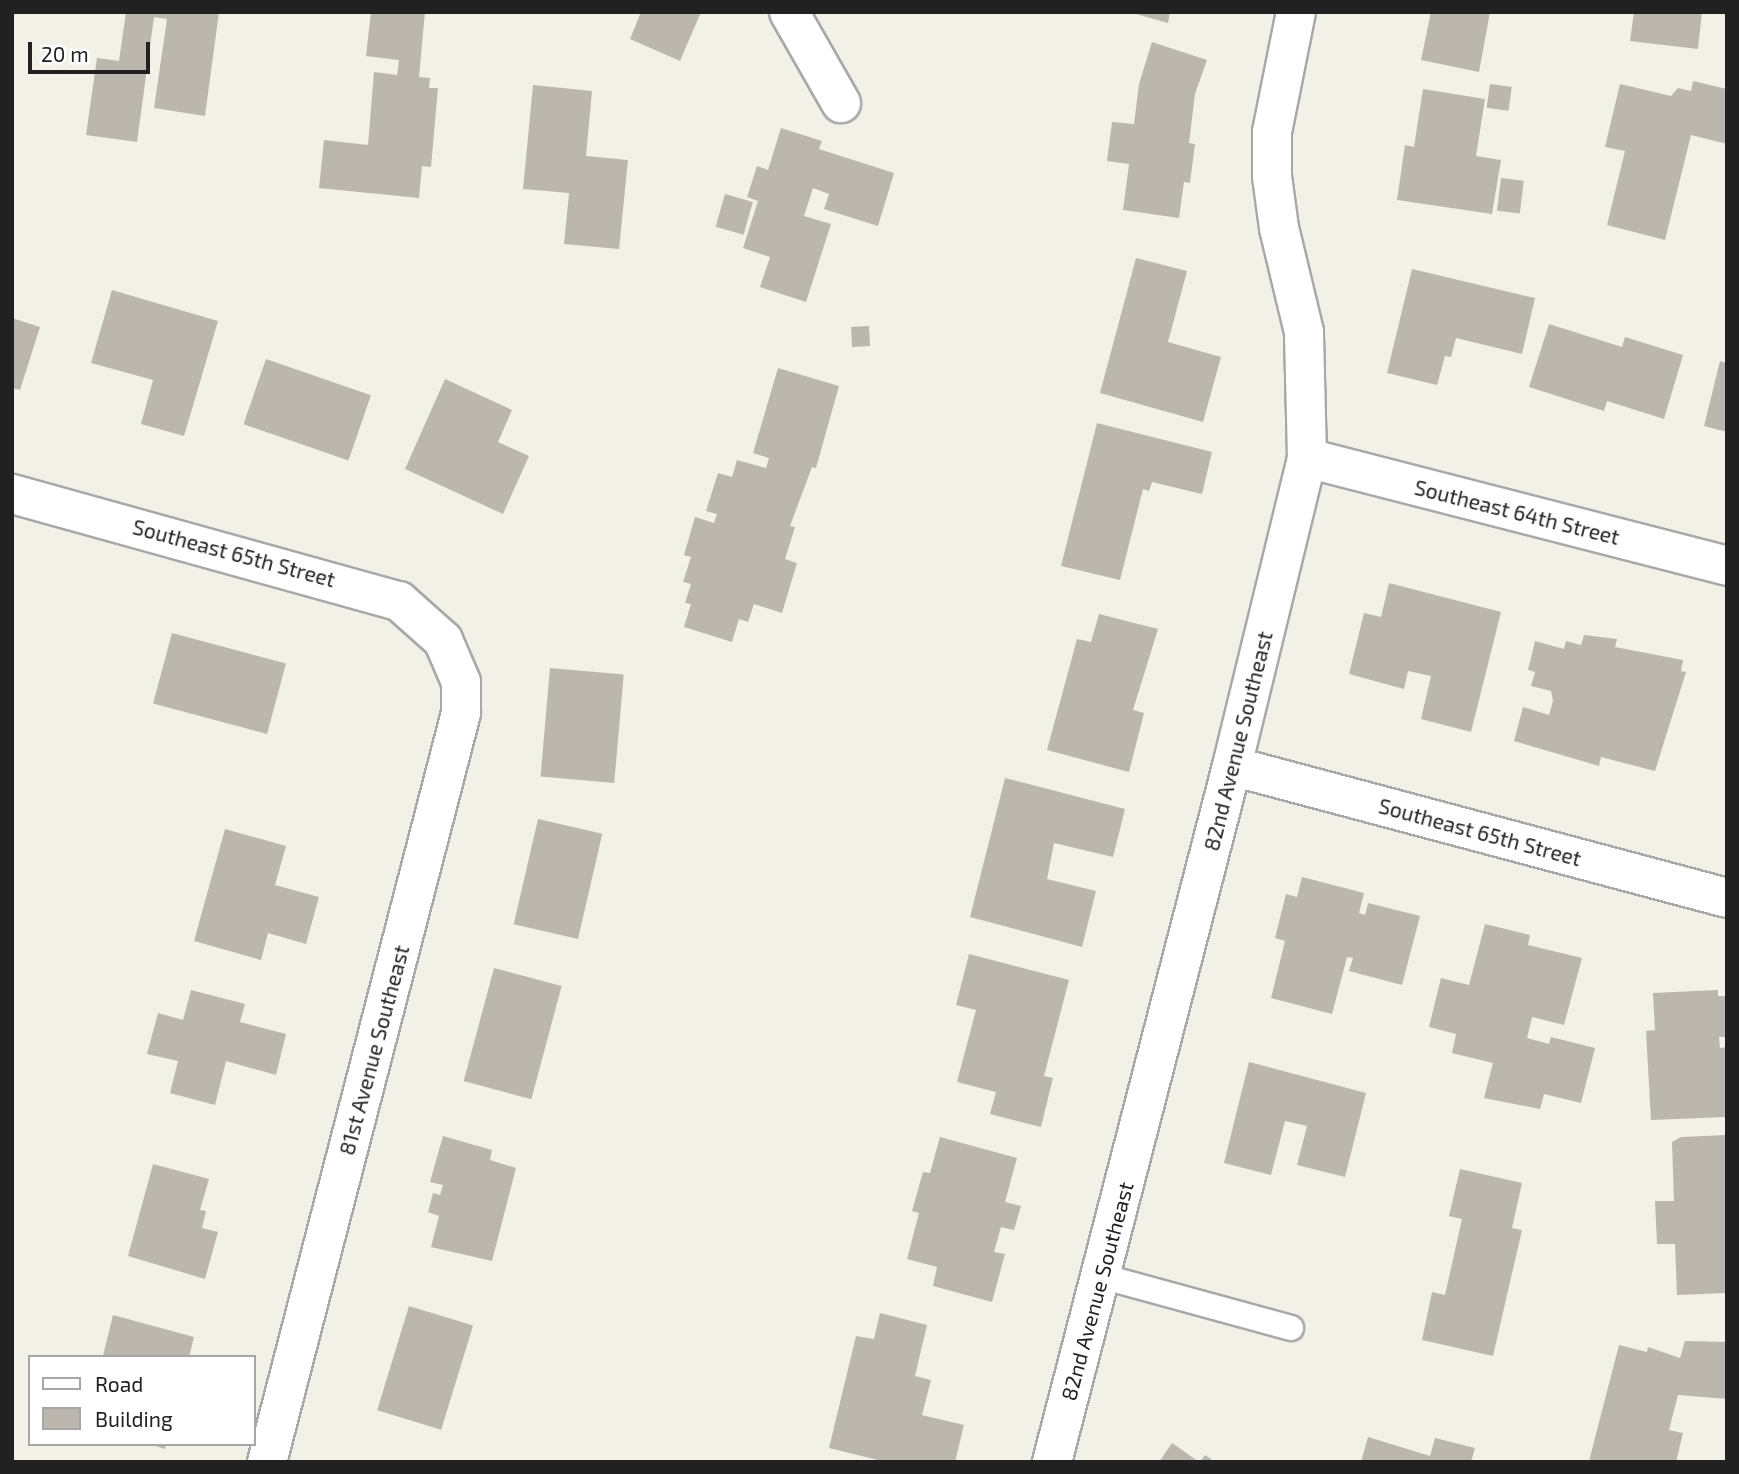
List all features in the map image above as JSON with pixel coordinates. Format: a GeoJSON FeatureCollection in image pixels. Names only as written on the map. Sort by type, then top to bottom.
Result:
{"type":"FeatureCollection","features":[{"type":"Feature","properties":{"kind":"street"},"geometry":{"type":"LineString","coordinates":[[789,12],[841,103]]}},
{"type":"Feature","properties":{"kind":"street","name":"82nd Avenue Southeast"},"geometry":{"type":"LineString","coordinates":[[1052,1462],[1232,766],[1307,458],[1304,332],[1279,228],[1272,176],[1272,132],[1296,12]]}},
{"type":"Feature","properties":{"kind":"street","name":"Southeast 64th Street"},"geometry":{"type":"LineString","coordinates":[[1307,458],[1727,566]]}},
{"type":"Feature","properties":{"kind":"street","name":"Southeast 65th Street"},"geometry":{"type":"LineString","coordinates":[[12,494],[372,590],[421,617],[443,640]]}},
{"type":"Feature","properties":{"kind":"street","name":"81st Avenue Southeast"},"geometry":{"type":"LineString","coordinates":[[267,1462],[461,713],[461,682],[443,640]]}},
{"type":"Feature","properties":{"kind":"street","name":"Southeast 65th Street"},"geometry":{"type":"LineString","coordinates":[[1232,766],[1727,898]]}},
{"type":"Feature","properties":{"kind":"lane"},"geometry":{"type":"LineString","coordinates":[[1101,1276],[1291,1328]]}},
{"type":"Feature","properties":{"kind":"building"},"geometry":{"type":"Polygon","coordinates":[[[126,12],[219,12],[205,116],[154,108],[167,19],[154,17],[137,142],[86,135],[97,58],[119,61],[126,12]]]}},
{"type":"Feature","properties":{"kind":"building"},"geometry":{"type":"Polygon","coordinates":[[[371,12],[425,12],[419,77],[430,78],[429,88],[438,88],[431,167],[422,166],[419,198],[319,188],[324,140],[368,145],[374,72],[397,75],[399,60],[366,56],[371,12]]]}},
{"type":"Feature","properties":{"kind":"building"},"geometry":{"type":"Polygon","coordinates":[[[641,12],[701,12],[680,61],[630,39],[641,12]]]}},
{"type":"Feature","properties":{"kind":"building"},"geometry":{"type":"Polygon","coordinates":[[[1129,12],[1170,12],[1168,23],[1129,12]]]}},
{"type":"Feature","properties":{"kind":"building"},"geometry":{"type":"Polygon","coordinates":[[[1431,12],[1490,12],[1479,72],[1421,60],[1431,12]]]}},
{"type":"Feature","properties":{"kind":"building"},"geometry":{"type":"Polygon","coordinates":[[[1634,12],[1702,12],[1698,49],[1630,41],[1634,12]]]}},
{"type":"Feature","properties":{"kind":"building"},"geometry":{"type":"Polygon","coordinates":[[[1152,42],[1207,60],[1195,94],[1189,143],[1195,144],[1190,183],[1184,182],[1179,218],[1123,210],[1129,164],[1107,161],[1112,122],[1134,124],[1139,84],[1152,42]]]}},
{"type":"Feature","properties":{"kind":"building"},"geometry":{"type":"Polygon","coordinates":[[[1693,81],[1727,89],[1727,144],[1691,135],[1665,240],[1607,225],[1625,151],[1605,147],[1620,84],[1671,96],[1678,88],[1691,91],[1693,81]]]}},
{"type":"Feature","properties":{"kind":"building"},"geometry":{"type":"Polygon","coordinates":[[[1490,84],[1512,87],[1508,111],[1487,108],[1490,84]]]}},
{"type":"Feature","properties":{"kind":"building"},"geometry":{"type":"Polygon","coordinates":[[[533,85],[592,91],[586,156],[628,160],[619,249],[564,244],[569,193],[523,189],[533,85]]]}},
{"type":"Feature","properties":{"kind":"building"},"geometry":{"type":"Polygon","coordinates":[[[1423,89],[1485,99],[1476,156],[1501,160],[1492,214],[1397,200],[1405,145],[1414,147],[1423,89]]]}},
{"type":"Feature","properties":{"kind":"building"},"geometry":{"type":"Polygon","coordinates":[[[781,128],[822,141],[819,149],[894,173],[878,226],[824,209],[829,194],[813,188],[804,216],[831,224],[806,302],[760,287],[770,257],[743,248],[758,201],[747,197],[757,166],[768,170],[781,128]]]}},
{"type":"Feature","properties":{"kind":"building"},"geometry":{"type":"Polygon","coordinates":[[[1501,178],[1524,181],[1520,214],[1497,211],[1501,178]]]}},
{"type":"Feature","properties":{"kind":"building"},"geometry":{"type":"Polygon","coordinates":[[[725,194],[753,202],[744,235],[716,227],[725,194]]]}},
{"type":"Feature","properties":{"kind":"building"},"geometry":{"type":"Polygon","coordinates":[[[1136,258],[1187,271],[1168,342],[1221,357],[1203,422],[1100,393],[1136,258]]]}},
{"type":"Feature","properties":{"kind":"building"},"geometry":{"type":"Polygon","coordinates":[[[1412,269],[1535,298],[1522,354],[1456,338],[1451,357],[1445,356],[1437,385],[1387,373],[1412,269]]]}},
{"type":"Feature","properties":{"kind":"building"},"geometry":{"type":"Polygon","coordinates":[[[112,290],[218,321],[184,436],[141,424],[153,380],[91,363],[112,290]]]}},
{"type":"Feature","properties":{"kind":"building"},"geometry":{"type":"Polygon","coordinates":[[[12,318],[40,327],[20,390],[12,388],[12,318]]]}},
{"type":"Feature","properties":{"kind":"building"},"geometry":{"type":"Polygon","coordinates":[[[1549,324],[1622,347],[1625,337],[1683,355],[1664,419],[1607,401],[1604,411],[1529,387],[1549,324]]]}},
{"type":"Feature","properties":{"kind":"building"},"geometry":{"type":"Polygon","coordinates":[[[869,326],[870,346],[852,347],[851,327],[869,326]]]}},
{"type":"Feature","properties":{"kind":"building"},"geometry":{"type":"Polygon","coordinates":[[[266,359],[371,395],[348,460],[244,424],[266,359]]]}},
{"type":"Feature","properties":{"kind":"building"},"geometry":{"type":"Polygon","coordinates":[[[1720,361],[1727,363],[1727,432],[1704,426],[1720,361]]]}},
{"type":"Feature","properties":{"kind":"building"},"geometry":{"type":"Polygon","coordinates":[[[778,368],[839,386],[816,468],[812,467],[790,526],[795,527],[785,559],[797,563],[782,613],[754,604],[748,622],[739,619],[732,642],[684,627],[691,604],[685,603],[691,584],[683,582],[691,557],[684,555],[695,517],[714,523],[717,514],[706,511],[718,473],[732,477],[737,460],[766,468],[769,458],[753,453],[778,368]]]}},
{"type":"Feature","properties":{"kind":"building"},"geometry":{"type":"Polygon","coordinates":[[[445,379],[512,410],[498,442],[529,456],[503,514],[405,469],[445,379]]]}},
{"type":"Feature","properties":{"kind":"building"},"geometry":{"type":"Polygon","coordinates":[[[1097,423],[1212,452],[1202,494],[1152,482],[1149,491],[1143,489],[1120,580],[1061,566],[1097,423]]]}},
{"type":"Feature","properties":{"kind":"building"},"geometry":{"type":"Polygon","coordinates":[[[1389,583],[1501,612],[1471,732],[1421,719],[1431,676],[1408,671],[1404,689],[1349,674],[1364,613],[1381,617],[1389,583]]]}},
{"type":"Feature","properties":{"kind":"building"},"geometry":{"type":"Polygon","coordinates":[[[1099,614],[1158,629],[1133,710],[1144,713],[1129,772],[1047,750],[1077,639],[1091,642],[1099,614]]]}},
{"type":"Feature","properties":{"kind":"building"},"geometry":{"type":"Polygon","coordinates":[[[172,633],[286,664],[267,734],[153,704],[172,633]]]}},
{"type":"Feature","properties":{"kind":"building"},"geometry":{"type":"Polygon","coordinates":[[[1584,635],[1617,639],[1615,647],[1683,660],[1681,671],[1686,672],[1655,771],[1601,757],[1599,766],[1514,741],[1523,707],[1549,715],[1553,701],[1551,691],[1531,686],[1535,672],[1528,670],[1535,641],[1564,649],[1566,641],[1581,645],[1584,635]]]}},
{"type":"Feature","properties":{"kind":"building"},"geometry":{"type":"Polygon","coordinates":[[[550,668],[624,674],[614,783],[541,777],[550,668]]]}},
{"type":"Feature","properties":{"kind":"building"},"geometry":{"type":"Polygon","coordinates":[[[1005,778],[1125,809],[1113,857],[1054,843],[1047,879],[1096,891],[1082,947],[970,917],[1005,778]]]}},
{"type":"Feature","properties":{"kind":"building"},"geometry":{"type":"Polygon","coordinates":[[[538,819],[602,834],[578,939],[514,924],[538,819]]]}},
{"type":"Feature","properties":{"kind":"building"},"geometry":{"type":"Polygon","coordinates":[[[225,829],[286,846],[275,885],[319,897],[306,944],[268,933],[261,960],[194,941],[225,829]]]}},
{"type":"Feature","properties":{"kind":"building"},"geometry":{"type":"Polygon","coordinates":[[[1302,877],[1364,893],[1359,913],[1365,915],[1368,903],[1420,916],[1402,985],[1349,971],[1353,958],[1347,957],[1332,1014],[1271,998],[1285,941],[1275,938],[1286,894],[1297,897],[1302,877]]]}},
{"type":"Feature","properties":{"kind":"building"},"geometry":{"type":"Polygon","coordinates":[[[1485,924],[1530,935],[1528,945],[1582,958],[1564,1025],[1532,1017],[1527,1038],[1549,1044],[1551,1037],[1595,1048],[1581,1103],[1544,1094],[1540,1109],[1484,1098],[1493,1063],[1452,1053],[1456,1034],[1429,1027],[1441,978],[1469,985],[1485,924]]]}},
{"type":"Feature","properties":{"kind":"building"},"geometry":{"type":"Polygon","coordinates":[[[969,954],[1069,980],[1044,1076],[1053,1078],[1041,1127],[990,1114],[996,1092],[957,1082],[976,1010],[956,1005],[969,954]]]}},
{"type":"Feature","properties":{"kind":"building"},"geometry":{"type":"Polygon","coordinates":[[[494,968],[562,986],[531,1099],[464,1081],[494,968]]]}},
{"type":"Feature","properties":{"kind":"building"},"geometry":{"type":"Polygon","coordinates":[[[191,990],[245,1004],[240,1022],[286,1034],[276,1075],[226,1061],[215,1105],[170,1093],[178,1061],[147,1054],[158,1013],[183,1020],[191,990]]]}},
{"type":"Feature","properties":{"kind":"building"},"geometry":{"type":"Polygon","coordinates":[[[1718,990],[1718,996],[1727,996],[1727,1037],[1719,1037],[1720,1048],[1727,1047],[1727,1117],[1651,1120],[1646,1031],[1655,1030],[1653,993],[1718,990]]]}},
{"type":"Feature","properties":{"kind":"building"},"geometry":{"type":"Polygon","coordinates":[[[1249,1062],[1366,1093],[1345,1177],[1297,1165],[1307,1126],[1285,1121],[1271,1175],[1224,1163],[1249,1062]]]}},
{"type":"Feature","properties":{"kind":"building"},"geometry":{"type":"Polygon","coordinates":[[[1727,1135],[1727,1293],[1677,1295],[1675,1244],[1657,1244],[1655,1201],[1674,1201],[1672,1142],[1681,1137],[1727,1135]]]}},
{"type":"Feature","properties":{"kind":"building"},"geometry":{"type":"Polygon","coordinates":[[[443,1136],[492,1150],[490,1160],[516,1168],[492,1261],[431,1247],[439,1216],[428,1212],[433,1193],[440,1195],[443,1185],[430,1182],[443,1136]]]}},
{"type":"Feature","properties":{"kind":"building"},"geometry":{"type":"Polygon","coordinates":[[[940,1137],[1017,1158],[1005,1202],[1021,1206],[1014,1230],[1001,1227],[994,1252],[1005,1254],[992,1302],[933,1286],[937,1267],[907,1259],[919,1213],[912,1211],[923,1172],[930,1173],[940,1137]]]}},
{"type":"Feature","properties":{"kind":"building"},"geometry":{"type":"Polygon","coordinates":[[[153,1164],[209,1179],[200,1210],[206,1211],[202,1228],[218,1232],[205,1279],[128,1256],[153,1164]]]}},
{"type":"Feature","properties":{"kind":"building"},"geometry":{"type":"Polygon","coordinates":[[[1460,1169],[1522,1183],[1512,1228],[1522,1230],[1493,1356],[1422,1340],[1432,1292],[1445,1295],[1462,1219],[1449,1216],[1460,1169]]]}},
{"type":"Feature","properties":{"kind":"building"},"geometry":{"type":"Polygon","coordinates":[[[409,1306],[473,1326],[441,1430],[377,1410],[409,1306]]]}},
{"type":"Feature","properties":{"kind":"building"},"geometry":{"type":"Polygon","coordinates":[[[880,1313],[927,1325],[915,1376],[931,1380],[922,1415],[964,1425],[955,1462],[886,1462],[829,1448],[856,1336],[874,1339],[880,1313]]]}},
{"type":"Feature","properties":{"kind":"building"},"geometry":{"type":"Polygon","coordinates":[[[113,1315],[194,1337],[190,1355],[103,1355],[113,1315]]]}},
{"type":"Feature","properties":{"kind":"building"},"geometry":{"type":"Polygon","coordinates":[[[1685,1341],[1727,1342],[1727,1399],[1678,1395],[1669,1430],[1683,1433],[1676,1462],[1589,1461],[1619,1345],[1647,1352],[1648,1347],[1680,1358],[1685,1341]]]}},
{"type":"Feature","properties":{"kind":"building"},"geometry":{"type":"Polygon","coordinates":[[[1368,1437],[1430,1456],[1435,1438],[1475,1448],[1471,1462],[1361,1462],[1368,1437]]]}},
{"type":"Feature","properties":{"kind":"building"},"geometry":{"type":"Polygon","coordinates":[[[1172,1443],[1199,1462],[1159,1462],[1172,1443]]]}},
{"type":"Feature","properties":{"kind":"building"},"geometry":{"type":"Polygon","coordinates":[[[1205,1455],[1215,1462],[1200,1462],[1205,1455]]]}}]}
